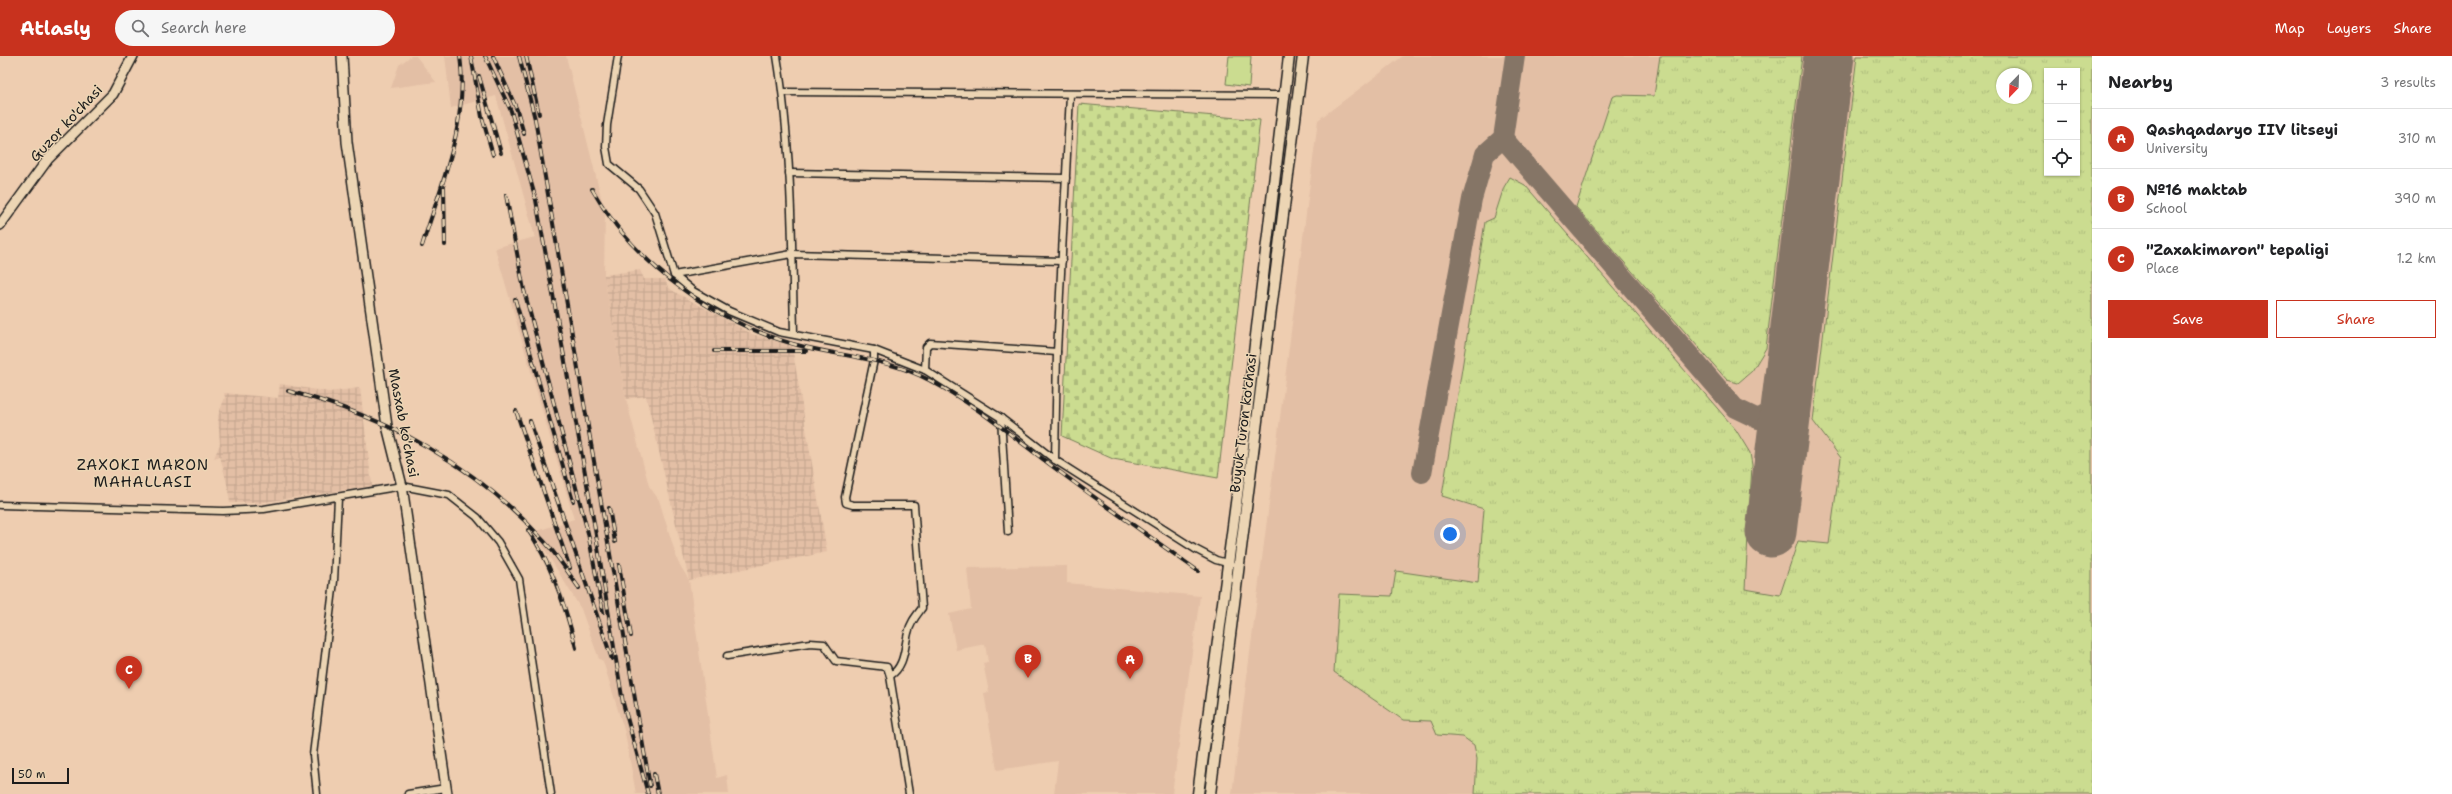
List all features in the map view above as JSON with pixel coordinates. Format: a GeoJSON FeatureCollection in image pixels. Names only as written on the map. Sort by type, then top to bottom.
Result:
{"type":"FeatureCollection","features":[{"type":"Feature","properties":{"kind":"main road","name":"Guzor ko'chasi"},"geometry":{"type":"LineString","coordinates":[[0,225],[48,159],[113,94],[133,56]]}},
{"type":"Feature","properties":{"kind":"main road","name":"Masxab ko'chasi"},"geometry":{"type":"LineString","coordinates":[[342,56],[347,142],[388,426],[402,486],[446,791]]}},
{"type":"Feature","properties":{"kind":"main road","name":"Buyuk Turon ko'chasi"},"geometry":{"type":"LineString","coordinates":[[1198,794],[1228,563],[1289,56]]}},
{"type":"Feature","properties":{"kind":"main road","name":"Buyuk Turon ko'chasi"},"geometry":{"type":"LineString","coordinates":[[1210,794],[1240,565],[1302,56]]}},
{"type":"Feature","properties":{"kind":"street"},"geometry":{"type":"LineString","coordinates":[[618,56],[607,125],[606,147],[609,164],[639,189],[655,213],[674,275],[693,291],[729,311],[779,332],[874,350],[925,370],[1001,418],[1055,460],[1208,557],[1240,565]]}},
{"type":"Feature","properties":{"kind":"street"},"geometry":{"type":"LineString","coordinates":[[777,56],[783,92],[789,173],[794,334]]}},
{"type":"Feature","properties":{"kind":"street"},"geometry":{"type":"LineString","coordinates":[[783,92],[1285,96]]}},
{"type":"Feature","properties":{"kind":"street"},"geometry":{"type":"LineString","coordinates":[[1055,460],[1057,352],[1070,95]]}},
{"type":"Feature","properties":{"kind":"street"},"geometry":{"type":"LineString","coordinates":[[789,173],[1066,178]]}},
{"type":"Feature","properties":{"kind":"street"},"geometry":{"type":"LineString","coordinates":[[674,275],[792,254],[1062,261]]}},
{"type":"Feature","properties":{"kind":"street"},"geometry":{"type":"LineString","coordinates":[[925,370],[926,347],[930,343],[1057,352]]}},
{"type":"Feature","properties":{"kind":"street"},"geometry":{"type":"LineString","coordinates":[[874,350],[874,360],[845,497],[846,503],[853,505],[914,505],[922,608],[914,618],[908,632],[901,664],[897,672],[890,676]]}},
{"type":"Feature","properties":{"kind":"street"},"geometry":{"type":"LineString","coordinates":[[1001,418],[1008,532]]}},
{"type":"Feature","properties":{"kind":"street"},"geometry":{"type":"LineString","coordinates":[[0,505],[223,511],[264,509],[338,498],[402,486],[449,496],[477,517],[498,542],[518,579],[551,794]]}},
{"type":"Feature","properties":{"kind":"street"},"geometry":{"type":"LineString","coordinates":[[317,794],[313,755],[334,581],[338,498]]}},
{"type":"Feature","properties":{"kind":"street"},"geometry":{"type":"LineString","coordinates":[[726,656],[810,643],[824,644],[836,662],[886,667],[890,676],[909,794]]}},
{"type":"Feature","properties":{"kind":"street"},"geometry":{"type":"LineString","coordinates":[[408,794],[446,791]]}},
{"type":"Feature","properties":{"kind":"shaded area"},"geometry":{"type":"Polygon","coordinates":[[[411,56],[416,56],[436,82],[391,88],[399,65],[411,56]]]}},
{"type":"Feature","properties":{"kind":"shaded area"},"geometry":{"type":"Polygon","coordinates":[[[445,56],[566,56],[605,213],[604,275],[626,399],[649,486],[659,500],[678,562],[689,580],[717,778],[727,775],[729,794],[636,794],[625,733],[603,661],[599,659],[581,609],[534,532],[574,519],[495,248],[535,237],[496,96],[451,108],[445,56]]]}},
{"type":"Feature","properties":{"kind":"shaded area"},"geometry":{"type":"Polygon","coordinates":[[[1403,56],[2092,56],[2092,794],[1232,794],[1318,120],[1403,56]]]}},
{"type":"Feature","properties":{"kind":"shaded area"},"geometry":{"type":"Polygon","coordinates":[[[640,270],[644,279],[665,279],[668,287],[675,292],[752,334],[792,346],[827,552],[689,580],[646,396],[626,399],[604,275],[640,270]]]}},
{"type":"Feature","properties":{"kind":"shaded area"},"geometry":{"type":"Polygon","coordinates":[[[280,384],[329,392],[360,388],[372,486],[259,503],[230,503],[220,456],[214,458],[220,444],[218,416],[225,397],[224,393],[278,398],[280,384]]]}},
{"type":"Feature","properties":{"kind":"shaded area"},"geometry":{"type":"Polygon","coordinates":[[[1067,566],[1067,583],[1200,596],[1172,794],[1054,794],[1058,761],[997,770],[984,693],[989,692],[983,663],[988,662],[985,644],[956,650],[949,614],[971,609],[967,568],[1067,566]]]}},
{"type":"Feature","properties":{"kind":"green space"},"geometry":{"type":"Polygon","coordinates":[[[1229,56],[1251,56],[1249,87],[1226,84],[1229,56]]]}},
{"type":"Feature","properties":{"kind":"green space"},"geometry":{"type":"Polygon","coordinates":[[[1660,56],[1802,56],[1766,348],[1752,371],[1738,383],[1727,380],[1576,207],[1612,97],[1617,95],[1654,96],[1660,56]]]}},
{"type":"Feature","properties":{"kind":"green space"},"geometry":{"type":"Polygon","coordinates":[[[1857,56],[2092,56],[2092,794],[1475,794],[1477,759],[1474,745],[1463,737],[1437,735],[1431,721],[1403,720],[1334,672],[1339,594],[1392,596],[1396,571],[1478,583],[1484,509],[1442,496],[1485,222],[1494,218],[1504,187],[1510,177],[1525,185],[1736,430],[1750,453],[1752,465],[1745,589],[1780,595],[1798,541],[1829,544],[1841,458],[1813,421],[1857,56]]]}},
{"type":"Feature","properties":{"kind":"green space"},"geometry":{"type":"Polygon","coordinates":[[[1079,104],[1260,120],[1218,478],[1113,459],[1062,436],[1079,104]]]}},
{"type":"Feature","properties":{"kind":"taxiway"},"geometry":{"type":"LineString","coordinates":[[1422,473],[1472,199],[1485,154],[1503,138],[1515,56]]}},
{"type":"Feature","properties":{"kind":"taxiway"},"geometry":{"type":"LineString","coordinates":[[1503,138],[1735,408],[1758,419],[1776,409],[1789,391]]}},
{"type":"Feature","properties":{"kind":"runway"},"geometry":{"type":"LineString","coordinates":[[1771,532],[1829,56]]}},
{"type":"Feature","properties":{"kind":"railway"},"geometry":{"type":"LineString","coordinates":[[422,246],[452,153],[457,129],[461,105],[462,81],[460,56]]}},
{"type":"Feature","properties":{"kind":"railway"},"geometry":{"type":"LineString","coordinates":[[471,56],[482,117],[493,155]]}},
{"type":"Feature","properties":{"kind":"railway"},"geometry":{"type":"LineString","coordinates":[[485,56],[511,111],[536,200],[594,523],[623,703],[648,794]]}},
{"type":"Feature","properties":{"kind":"railway"},"geometry":{"type":"LineString","coordinates":[[493,56],[517,110],[524,134]]}},
{"type":"Feature","properties":{"kind":"railway"},"geometry":{"type":"LineString","coordinates":[[519,56],[535,119],[650,786]]}},
{"type":"Feature","properties":{"kind":"railway"},"geometry":{"type":"LineString","coordinates":[[526,56],[539,114]]}},
{"type":"Feature","properties":{"kind":"railway"},"geometry":{"type":"LineString","coordinates":[[479,76],[501,153]]}},
{"type":"Feature","properties":{"kind":"railway"},"geometry":{"type":"LineString","coordinates":[[444,187],[445,245]]}},
{"type":"Feature","properties":{"kind":"railway"},"geometry":{"type":"LineString","coordinates":[[592,189],[610,217],[631,243],[682,289],[711,308],[741,324],[773,337],[805,347],[868,359],[899,367],[929,380],[977,409],[1088,493],[1198,571]]}},
{"type":"Feature","properties":{"kind":"railway"},"geometry":{"type":"LineString","coordinates":[[506,195],[524,290],[588,533],[603,612]]}},
{"type":"Feature","properties":{"kind":"railway"},"geometry":{"type":"LineString","coordinates":[[515,299],[573,501]]}},
{"type":"Feature","properties":{"kind":"railway"},"geometry":{"type":"LineString","coordinates":[[714,351],[806,351]]}},
{"type":"Feature","properties":{"kind":"railway"},"geometry":{"type":"LineString","coordinates":[[288,391],[360,414],[394,429],[459,467],[489,489],[549,546],[579,588]]}},
{"type":"Feature","properties":{"kind":"railway"},"geometry":{"type":"LineString","coordinates":[[516,411],[570,568]]}},
{"type":"Feature","properties":{"kind":"railway"},"geometry":{"type":"LineString","coordinates":[[530,421],[612,659]]}},
{"type":"Feature","properties":{"kind":"railway"},"geometry":{"type":"LineString","coordinates":[[609,508],[615,542]]}},
{"type":"Feature","properties":{"kind":"railway"},"geometry":{"type":"LineString","coordinates":[[528,530],[537,543],[551,572],[568,617],[576,648]]}},
{"type":"Feature","properties":{"kind":"railway"},"geometry":{"type":"LineString","coordinates":[[619,565],[631,636]]}},
{"type":"Feature","properties":{"kind":"railway"},"geometry":{"type":"LineString","coordinates":[[654,774],[658,794]]}},
{"type":"Feature","properties":{"kind":"place","name":"№16 maktab"},"geometry":{"type":"Point","coordinates":[1028,678]}},
{"type":"Feature","properties":{"kind":"place","name":"Qashqadaryo IIV litseyi"},"geometry":{"type":"Point","coordinates":[1130,679]}},
{"type":"Feature","properties":{"kind":"place","name":"\"Zaxakimaron\" tepaligi"},"geometry":{"type":"Point","coordinates":[129,689]}},
{"type":"Feature","properties":{"kind":"district","name":"ZAXOKI MARON MAHALLASI"},"geometry":{"type":"Point","coordinates":[143,474]}}]}
